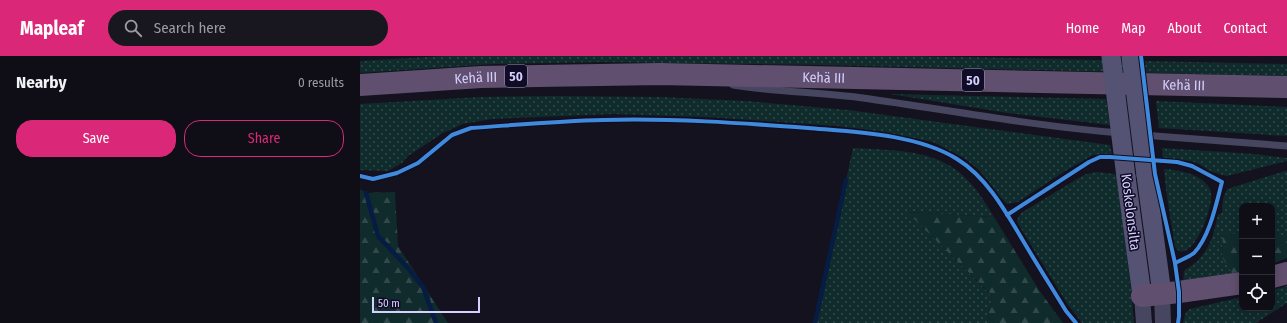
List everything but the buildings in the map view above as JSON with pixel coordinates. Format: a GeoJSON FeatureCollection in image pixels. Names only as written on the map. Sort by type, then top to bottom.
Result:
{"type":"FeatureCollection","features":[{"type":"Feature","properties":{"kind":"highway","name":"Kehä III"},"geometry":{"type":"LineString","coordinates":[[360,85],[481,77],[660,74],[1287,86]]}},
{"type":"Feature","properties":{"kind":"highway"},"geometry":{"type":"LineString","coordinates":[[1275,276],[1287,273]]}},
{"type":"Feature","properties":{"kind":"highway"},"geometry":{"type":"LineString","coordinates":[[1152,295],[1239,283]]}},
{"type":"Feature","properties":{"kind":"main road","name":"Koskelonsilta"},"geometry":{"type":"LineString","coordinates":[[1111,56],[1126,177],[1152,295]]}},
{"type":"Feature","properties":{"kind":"main road","name":"Koskelonsilta"},"geometry":{"type":"LineString","coordinates":[[1132,56],[1146,175],[1152,295]]}},
{"type":"Feature","properties":{"kind":"street"},"geometry":{"type":"LineString","coordinates":[[1144,323],[1152,295]]}},
{"type":"Feature","properties":{"kind":"street"},"geometry":{"type":"LineString","coordinates":[[1152,295],[1163,323]]}},
{"type":"Feature","properties":{"kind":"lane"},"geometry":{"type":"LineString","coordinates":[[660,74],[756,89],[862,98],[1027,123],[1125,134]]}},
{"type":"Feature","properties":{"kind":"lane"},"geometry":{"type":"LineString","coordinates":[[1133,134],[1287,146]]}},
{"type":"Feature","properties":{"kind":"green space"},"geometry":{"type":"Polygon","coordinates":[[[446,56],[913,56],[1287,64],[1287,76],[822,65],[605,62],[494,64],[360,73],[360,61],[446,56]]]}},
{"type":"Feature","properties":{"kind":"green space"},"geometry":{"type":"Polygon","coordinates":[[[890,94],[1106,99],[1110,125],[1008,113],[890,94]]]}},
{"type":"Feature","properties":{"kind":"green space"},"geometry":{"type":"Polygon","coordinates":[[[480,97],[661,97],[746,101],[848,110],[1110,145],[1112,154],[1093,155],[1065,171],[1018,202],[1007,204],[978,169],[964,158],[933,142],[884,132],[838,126],[707,117],[613,114],[492,119],[463,124],[443,133],[408,156],[402,163],[388,171],[360,170],[360,104],[480,97]]]}},
{"type":"Feature","properties":{"kind":"green space"},"geometry":{"type":"Polygon","coordinates":[[[1156,101],[1287,107],[1287,136],[1159,128],[1156,101]]]}},
{"type":"Feature","properties":{"kind":"green space"},"geometry":{"type":"Polygon","coordinates":[[[853,148],[899,151],[919,154],[936,159],[952,167],[966,179],[980,195],[994,217],[908,212],[992,296],[987,323],[815,323],[853,148]]]}},
{"type":"Feature","properties":{"kind":"green space"},"geometry":{"type":"Polygon","coordinates":[[[1162,148],[1254,154],[1287,158],[1287,161],[1227,176],[1212,172],[1191,161],[1163,158],[1162,148]]]}},
{"type":"Feature","properties":{"kind":"green space"},"geometry":{"type":"Polygon","coordinates":[[[1164,169],[1176,170],[1196,176],[1210,189],[1210,207],[1201,232],[1195,242],[1188,249],[1181,251],[1175,247],[1164,169]]]}},
{"type":"Feature","properties":{"kind":"green space"},"geometry":{"type":"Polygon","coordinates":[[[1287,171],[1287,235],[1275,235],[1275,203],[1239,203],[1239,234],[1223,234],[1222,257],[1232,272],[1239,271],[1239,275],[1183,283],[1184,271],[1197,261],[1209,244],[1218,215],[1222,213],[1223,199],[1227,189],[1287,171]]]}},
{"type":"Feature","properties":{"kind":"green space"},"geometry":{"type":"Polygon","coordinates":[[[1097,172],[1115,174],[1118,182],[1134,323],[1082,323],[1068,305],[1018,224],[1017,220],[1021,213],[1077,179],[1086,174],[1097,172]]]}},
{"type":"Feature","properties":{"kind":"green space"},"geometry":{"type":"Polygon","coordinates":[[[360,189],[366,193],[395,192],[398,246],[448,323],[360,323],[360,189]]]}},
{"type":"Feature","properties":{"kind":"green space"},"geometry":{"type":"Polygon","coordinates":[[[907,212],[994,217],[1039,290],[1063,323],[987,323],[992,295],[907,212]]]}},
{"type":"Feature","properties":{"kind":"green space"},"geometry":{"type":"Polygon","coordinates":[[[1223,233],[1239,234],[1239,272],[1232,273],[1222,257],[1223,233]]]}},
{"type":"Feature","properties":{"kind":"green space"},"geometry":{"type":"Polygon","coordinates":[[[1275,235],[1287,235],[1287,258],[1275,263],[1275,235]]]}},
{"type":"Feature","properties":{"kind":"green space"},"geometry":{"type":"Polygon","coordinates":[[[1287,286],[1287,303],[1275,311],[1275,289],[1287,286]]]}},
{"type":"Feature","properties":{"kind":"green space"},"geometry":{"type":"Polygon","coordinates":[[[1239,298],[1239,311],[1275,311],[1256,323],[1183,323],[1186,312],[1190,309],[1239,298]]]}},
{"type":"Feature","properties":{"kind":"waterway"},"geometry":{"type":"LineString","coordinates":[[815,323],[846,180]]}},
{"type":"Feature","properties":{"kind":"waterway"},"geometry":{"type":"LineString","coordinates":[[366,193],[378,236],[408,268],[423,287],[436,323]]}},
{"type":"Feature","properties":{"kind":"cycle path"},"geometry":{"type":"LineString","coordinates":[[1141,56],[1155,174],[1175,263],[1179,292],[1178,323]]}},
{"type":"Feature","properties":{"kind":"cycle path"},"geometry":{"type":"LineString","coordinates":[[360,176],[373,179],[397,173],[418,163],[452,135],[471,128],[537,123],[629,120],[706,121],[845,131],[905,139],[923,144],[957,159],[978,176],[996,197],[1066,311],[1076,323]]}},
{"type":"Feature","properties":{"kind":"cycle path"},"geometry":{"type":"LineString","coordinates":[[1007,215],[1089,162],[1100,157],[1177,162],[1192,166],[1222,182],[1212,219],[1200,246],[1194,253],[1175,263]]}}]}
